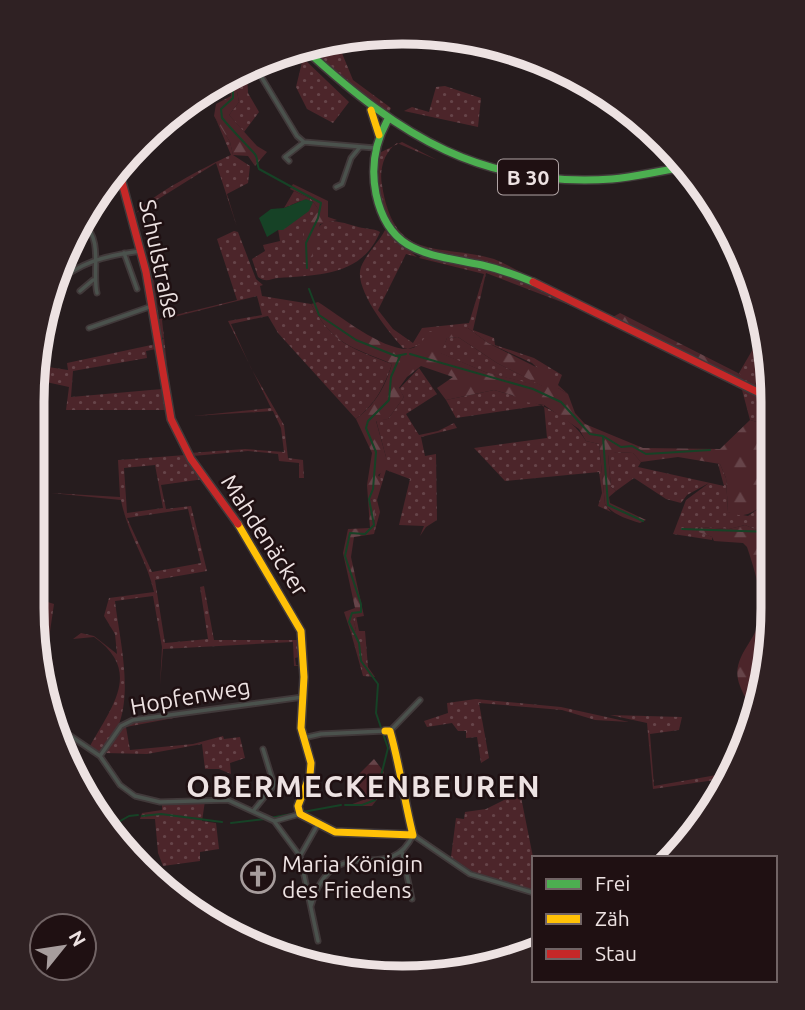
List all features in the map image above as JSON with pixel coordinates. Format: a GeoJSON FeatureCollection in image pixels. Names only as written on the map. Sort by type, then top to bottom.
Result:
{"type":"FeatureCollection","features":[{"type":"Feature","properties":{"kind":"street","name":"B 30"},"geometry":{"type":"LineString","coordinates":[[312,56],[371,110],[387,121],[433,148],[477,166],[526,177],[612,179],[675,169]]}},
{"type":"Feature","properties":{"kind":"street"},"geometry":{"type":"LineString","coordinates":[[259,74],[297,136],[304,142],[375,148]]}},
{"type":"Feature","properties":{"kind":"street"},"geometry":{"type":"LineString","coordinates":[[371,110],[379,135]]}},
{"type":"Feature","properties":{"kind":"street"},"geometry":{"type":"LineString","coordinates":[[387,121],[375,148],[374,186],[380,215],[395,238],[411,250],[441,260],[507,271],[543,286],[761,394]]}},
{"type":"Feature","properties":{"kind":"street"},"geometry":{"type":"LineString","coordinates":[[289,161],[285,157],[304,142]]}},
{"type":"Feature","properties":{"kind":"street"},"geometry":{"type":"LineString","coordinates":[[336,187],[342,184],[351,158],[360,147]]}},
{"type":"Feature","properties":{"kind":"street","name":"Schulstraße"},"geometry":{"type":"LineString","coordinates":[[122,180],[141,251],[160,360]]}},
{"type":"Feature","properties":{"kind":"street"},"geometry":{"type":"LineString","coordinates":[[88,230],[95,260],[93,279],[97,293]]}},
{"type":"Feature","properties":{"kind":"street"},"geometry":{"type":"LineString","coordinates":[[69,271],[95,260],[141,251]]}},
{"type":"Feature","properties":{"kind":"street"},"geometry":{"type":"LineString","coordinates":[[124,253],[136,289]]}},
{"type":"Feature","properties":{"kind":"street"},"geometry":{"type":"LineString","coordinates":[[80,290],[93,279]]}},
{"type":"Feature","properties":{"kind":"street"},"geometry":{"type":"LineString","coordinates":[[89,328],[152,306]]}},
{"type":"Feature","properties":{"kind":"street","name":"Mahdenäcker"},"geometry":{"type":"LineString","coordinates":[[160,360],[171,418],[184,447],[244,533],[277,594],[299,626],[303,638],[303,738],[311,763],[300,813]]}},
{"type":"Feature","properties":{"kind":"street","name":"Hopfenweg"},"geometry":{"type":"LineString","coordinates":[[100,757],[121,726],[133,720],[303,697]]}},
{"type":"Feature","properties":{"kind":"street"},"geometry":{"type":"LineString","coordinates":[[303,738],[321,734],[385,731],[420,700]]}},
{"type":"Feature","properties":{"kind":"street"},"geometry":{"type":"LineString","coordinates":[[310,907],[322,877],[338,863],[377,861],[401,852],[413,835],[403,797],[404,782],[385,731]]}},
{"type":"Feature","properties":{"kind":"street"},"geometry":{"type":"LineString","coordinates":[[67,734],[100,757],[124,789],[143,799],[160,802],[228,800],[271,819],[300,856],[318,941]]}},
{"type":"Feature","properties":{"kind":"street"},"geometry":{"type":"LineString","coordinates":[[254,810],[274,785],[263,749]]}},
{"type":"Feature","properties":{"kind":"street"},"geometry":{"type":"LineString","coordinates":[[271,819],[300,813],[317,826],[346,834],[413,835],[470,874],[532,893]]}},
{"type":"Feature","properties":{"kind":"street"},"geometry":{"type":"LineString","coordinates":[[300,856],[317,826]]}},
{"type":"Feature","properties":{"kind":"street"},"geometry":{"type":"LineString","coordinates":[[401,852],[412,898]]}},
{"type":"Feature","properties":{"kind":"green space"},"geometry":{"type":"Polygon","coordinates":[[[341,50],[353,80],[391,108],[389,113],[371,105],[315,55],[341,50]]]}},
{"type":"Feature","properties":{"kind":"green space"},"geometry":{"type":"Polygon","coordinates":[[[303,58],[349,102],[333,123],[307,109],[296,87],[303,58]]]}},
{"type":"Feature","properties":{"kind":"green space"},"geometry":{"type":"Polygon","coordinates":[[[247,79],[248,93],[259,112],[244,132],[229,115],[239,102],[236,85],[247,79]]]}},
{"type":"Feature","properties":{"kind":"green space"},"geometry":{"type":"Polygon","coordinates":[[[236,85],[239,102],[229,115],[257,146],[267,152],[255,166],[248,156],[233,155],[230,142],[214,116],[216,104],[231,96],[229,89],[236,85]]]}},
{"type":"Feature","properties":{"kind":"green space"},"geometry":{"type":"Polygon","coordinates":[[[445,86],[481,98],[478,127],[404,111],[412,107],[429,112],[436,87],[445,86]]]}},
{"type":"Feature","properties":{"kind":"green space"},"geometry":{"type":"Polygon","coordinates":[[[215,117],[230,142],[233,155],[250,166],[248,183],[227,194],[237,227],[216,163],[136,213],[166,190],[194,173],[231,155],[215,117]]]}},
{"type":"Feature","properties":{"kind":"green space"},"geometry":{"type":"Polygon","coordinates":[[[402,142],[437,160],[399,144],[402,142]]]}},
{"type":"Feature","properties":{"kind":"green space"},"geometry":{"type":"Polygon","coordinates":[[[393,146],[384,162],[382,185],[388,210],[397,227],[408,238],[437,249],[494,259],[523,273],[439,254],[419,247],[401,236],[388,221],[379,190],[379,153],[393,146]]]}},
{"type":"Feature","properties":{"kind":"green space"},"geometry":{"type":"Polygon","coordinates":[[[293,184],[328,201],[328,217],[337,220],[320,224],[310,264],[302,262],[304,232],[319,210],[311,199],[290,189],[293,184]]]}},
{"type":"Feature","properties":{"kind":"green space"},"geometry":{"type":"Polygon","coordinates":[[[294,191],[311,199],[319,210],[309,227],[310,263],[319,227],[331,221],[380,232],[372,246],[351,265],[324,274],[268,280],[258,277],[252,259],[265,251],[263,245],[280,241],[278,229],[287,226],[301,201],[284,208],[294,191]]]}},
{"type":"Feature","properties":{"kind":"green space"},"geometry":{"type":"Polygon","coordinates":[[[385,230],[417,257],[406,254],[378,310],[393,329],[413,343],[422,328],[469,323],[484,274],[419,258],[421,256],[499,272],[510,275],[510,278],[514,276],[560,297],[560,301],[564,299],[595,315],[486,273],[473,330],[494,338],[495,345],[534,358],[562,375],[558,385],[568,394],[532,363],[488,343],[468,328],[408,349],[403,348],[374,310],[360,276],[363,262],[385,230]]]}},
{"type":"Feature","properties":{"kind":"green space"},"geometry":{"type":"Polygon","coordinates":[[[234,231],[238,232],[256,279],[263,285],[260,286],[262,296],[311,304],[327,328],[344,343],[392,364],[378,394],[356,419],[278,333],[268,316],[231,324],[248,362],[228,321],[262,315],[257,296],[162,320],[173,417],[160,342],[164,338],[160,337],[149,272],[154,281],[159,319],[237,300],[217,239],[234,231]]]}},
{"type":"Feature","properties":{"kind":"green space"},"geometry":{"type":"Polygon","coordinates":[[[318,302],[385,344],[407,349],[420,344],[429,332],[468,328],[488,343],[558,378],[558,388],[568,394],[575,413],[585,424],[643,448],[720,449],[750,420],[761,423],[761,507],[745,515],[728,512],[726,478],[720,464],[678,457],[641,462],[633,453],[617,452],[608,455],[611,487],[616,491],[609,497],[610,503],[646,520],[640,523],[625,518],[605,504],[599,444],[586,441],[579,429],[544,405],[525,402],[494,390],[446,400],[437,388],[453,377],[421,366],[407,377],[399,388],[404,397],[388,419],[376,421],[386,457],[385,470],[378,475],[381,480],[379,491],[371,500],[375,506],[374,534],[354,537],[351,557],[364,616],[353,618],[356,630],[351,633],[344,612],[355,608],[343,553],[348,529],[370,528],[367,485],[372,453],[356,419],[379,394],[392,364],[345,343],[319,318],[311,304],[318,302]],[[458,337],[447,338],[441,353],[485,372],[544,387],[497,363],[458,337]]]}},
{"type":"Feature","properties":{"kind":"green space"},"geometry":{"type":"Polygon","coordinates":[[[620,313],[743,377],[741,380],[613,317],[620,313]]]}},
{"type":"Feature","properties":{"kind":"green space"},"geometry":{"type":"Polygon","coordinates":[[[458,337],[497,363],[549,389],[485,372],[440,353],[447,338],[458,337]]]}},
{"type":"Feature","properties":{"kind":"green space"},"geometry":{"type":"Polygon","coordinates":[[[156,344],[156,349],[146,351],[147,358],[73,371],[71,397],[162,389],[166,410],[66,410],[69,387],[45,382],[46,367],[68,370],[67,363],[156,344]]]}},
{"type":"Feature","properties":{"kind":"green space"},"geometry":{"type":"Polygon","coordinates":[[[756,344],[760,389],[743,381],[739,373],[756,344]]]}},
{"type":"Feature","properties":{"kind":"green space"},"geometry":{"type":"Polygon","coordinates":[[[419,368],[437,394],[406,414],[419,435],[438,431],[454,423],[457,428],[421,437],[425,456],[436,454],[437,520],[426,527],[420,536],[424,526],[399,525],[410,479],[386,470],[377,500],[380,512],[374,534],[375,507],[371,501],[386,457],[376,420],[388,419],[404,397],[399,389],[419,368]]]}},
{"type":"Feature","properties":{"kind":"green space"},"geometry":{"type":"Polygon","coordinates":[[[253,371],[284,425],[288,458],[303,460],[304,478],[299,478],[299,463],[279,461],[278,454],[248,451],[193,456],[190,453],[245,449],[284,452],[281,428],[273,411],[193,416],[271,408],[253,371]]]}},
{"type":"Feature","properties":{"kind":"green space"},"geometry":{"type":"Polygon","coordinates":[[[741,386],[761,396],[761,423],[750,420],[741,386]]]}},
{"type":"Feature","properties":{"kind":"green space"},"geometry":{"type":"Polygon","coordinates":[[[494,390],[541,405],[456,418],[446,400],[494,390]]]}},
{"type":"Feature","properties":{"kind":"green space"},"geometry":{"type":"Polygon","coordinates":[[[544,407],[569,421],[586,441],[599,444],[605,504],[611,512],[598,506],[602,493],[599,472],[505,481],[474,448],[547,438],[544,407]]]}},
{"type":"Feature","properties":{"kind":"green space"},"geometry":{"type":"Polygon","coordinates":[[[633,453],[641,462],[638,467],[724,486],[720,464],[726,478],[728,512],[748,516],[761,507],[761,532],[745,525],[729,529],[700,527],[696,530],[712,537],[712,540],[673,534],[686,500],[709,483],[687,495],[681,503],[666,499],[634,478],[616,491],[611,487],[608,454],[633,453]]]}},
{"type":"Feature","properties":{"kind":"green space"},"geometry":{"type":"Polygon","coordinates":[[[186,455],[204,479],[161,485],[166,509],[191,506],[207,571],[155,580],[165,643],[208,639],[200,587],[204,586],[214,640],[297,640],[296,622],[300,637],[299,657],[295,658],[296,665],[300,666],[294,666],[293,642],[163,649],[160,685],[162,647],[153,596],[115,601],[125,681],[124,701],[113,738],[100,752],[90,746],[119,689],[117,663],[109,650],[94,637],[73,639],[81,633],[94,636],[117,654],[115,634],[104,616],[109,598],[154,592],[128,524],[121,500],[51,493],[120,497],[118,460],[186,455]],[[155,465],[124,468],[127,513],[163,508],[155,465]],[[188,509],[127,518],[152,572],[201,563],[188,509]]]}},
{"type":"Feature","properties":{"kind":"green space"},"geometry":{"type":"Polygon","coordinates":[[[745,525],[761,532],[761,604],[747,547],[743,543],[714,541],[712,537],[696,531],[700,527],[729,529],[745,525]]]}},
{"type":"Feature","properties":{"kind":"green space"},"geometry":{"type":"Polygon","coordinates":[[[44,601],[54,604],[47,652],[45,631],[44,601]]]}},
{"type":"Feature","properties":{"kind":"green space"},"geometry":{"type":"Polygon","coordinates":[[[761,612],[758,654],[749,702],[740,686],[738,666],[759,622],[761,612]]]}},
{"type":"Feature","properties":{"kind":"green space"},"geometry":{"type":"Polygon","coordinates":[[[356,616],[359,631],[365,631],[368,667],[375,677],[363,676],[351,633],[356,630],[353,619],[356,616]]]}},
{"type":"Feature","properties":{"kind":"green space"},"geometry":{"type":"Polygon","coordinates":[[[476,699],[561,707],[629,722],[595,720],[562,710],[479,703],[489,758],[481,763],[477,737],[466,738],[466,731],[458,731],[452,723],[427,727],[424,721],[448,713],[447,703],[476,699]]]}},
{"type":"Feature","properties":{"kind":"green space"},"geometry":{"type":"Polygon","coordinates":[[[216,710],[126,727],[130,750],[193,744],[223,736],[224,739],[240,737],[245,758],[230,763],[231,774],[219,769],[205,769],[202,744],[147,754],[104,753],[127,723],[216,710]]]}},
{"type":"Feature","properties":{"kind":"green space"},"geometry":{"type":"Polygon","coordinates":[[[610,715],[682,717],[679,730],[650,734],[654,786],[720,774],[716,782],[715,780],[653,789],[647,723],[610,715]]]}},
{"type":"Feature","properties":{"kind":"green space"},"geometry":{"type":"Polygon","coordinates":[[[374,759],[384,772],[379,797],[372,806],[347,806],[366,799],[358,788],[357,776],[374,759]]]}},
{"type":"Feature","properties":{"kind":"green space"},"geometry":{"type":"Polygon","coordinates":[[[520,792],[533,856],[532,890],[479,876],[451,857],[456,818],[464,819],[465,812],[486,809],[520,792]]]}},
{"type":"Feature","properties":{"kind":"green space"},"geometry":{"type":"Polygon","coordinates":[[[205,801],[202,821],[216,823],[219,849],[200,852],[200,861],[163,866],[158,853],[155,819],[140,819],[142,813],[162,810],[162,804],[205,801]]]}},
{"type":"Feature","properties":{"kind":"shaded area"},"geometry":{"type":"Polygon","coordinates":[[[306,199],[313,202],[309,211],[283,230],[267,237],[259,218],[271,209],[284,208],[306,199]]]}},
{"type":"Feature","properties":{"kind":"waterway"},"geometry":{"type":"LineString","coordinates":[[233,87],[233,98],[221,109],[222,118],[256,155],[259,169],[321,203],[318,218],[306,243],[307,268]]}},
{"type":"Feature","properties":{"kind":"waterway"},"geometry":{"type":"LineString","coordinates":[[309,289],[319,315],[356,340],[396,356],[406,354]]}},
{"type":"Feature","properties":{"kind":"waterway"},"geometry":{"type":"LineString","coordinates":[[410,354],[533,389],[561,402],[590,434],[603,436],[621,447],[632,446],[646,454],[710,450]]}},
{"type":"Feature","properties":{"kind":"waterway"},"geometry":{"type":"LineString","coordinates":[[345,805],[362,805],[375,800],[388,748],[376,713],[378,684],[361,661],[359,643],[349,622],[352,613],[361,612],[361,604],[345,556],[350,533],[365,534],[374,525],[369,499],[373,489],[376,452],[366,428],[368,421],[389,400],[391,377],[400,356]]}},
{"type":"Feature","properties":{"kind":"waterway"},"geometry":{"type":"LineString","coordinates":[[603,437],[608,505],[643,521]]}},
{"type":"Feature","properties":{"kind":"waterway"},"geometry":{"type":"LineString","coordinates":[[682,529],[761,532]]}},
{"type":"Feature","properties":{"kind":"waterway"},"geometry":{"type":"LineString","coordinates":[[270,818],[341,805]]}},
{"type":"Feature","properties":{"kind":"waterway"},"geometry":{"type":"LineString","coordinates":[[142,816],[161,814],[222,822]]}},
{"type":"Feature","properties":{"kind":"waterway"},"geometry":{"type":"LineString","coordinates":[[116,823],[129,816],[138,815]]}},
{"type":"Feature","properties":{"kind":"waterway"},"geometry":{"type":"LineString","coordinates":[[231,823],[265,819]]}},
{"type":"Feature","properties":{"kind":"traffic: fast"},"geometry":{"type":"LineString","coordinates":[[312,56],[376,108],[410,131],[483,165],[523,175],[565,180],[612,179],[675,169]]}},
{"type":"Feature","properties":{"kind":"traffic: fast"},"geometry":{"type":"LineString","coordinates":[[387,121],[377,147],[374,175],[382,214],[391,229],[414,248],[429,254],[508,272],[533,282]]}},
{"type":"Feature","properties":{"kind":"traffic: slow"},"geometry":{"type":"LineString","coordinates":[[371,110],[379,135]]}},
{"type":"Feature","properties":{"kind":"traffic: slow"},"geometry":{"type":"LineString","coordinates":[[238,524],[301,631],[304,677],[301,728],[311,763],[310,775],[298,806],[300,814],[335,832],[413,835],[397,757],[390,731],[385,731]]}},
{"type":"Feature","properties":{"kind":"traffic: jam"},"geometry":{"type":"LineString","coordinates":[[121,180],[146,272],[171,419],[191,459],[238,524]]}},
{"type":"Feature","properties":{"kind":"traffic: jam"},"geometry":{"type":"LineString","coordinates":[[533,282],[761,393]]}},
{"type":"Feature","properties":{"kind":"place","name":"Maria Königin des Friedens"},"geometry":{"type":"Point","coordinates":[258,876]}},
{"type":"Feature","properties":{"kind":"district","name":"OBERMECKENBEUREN"},"geometry":{"type":"Point","coordinates":[364,786]}}]}
